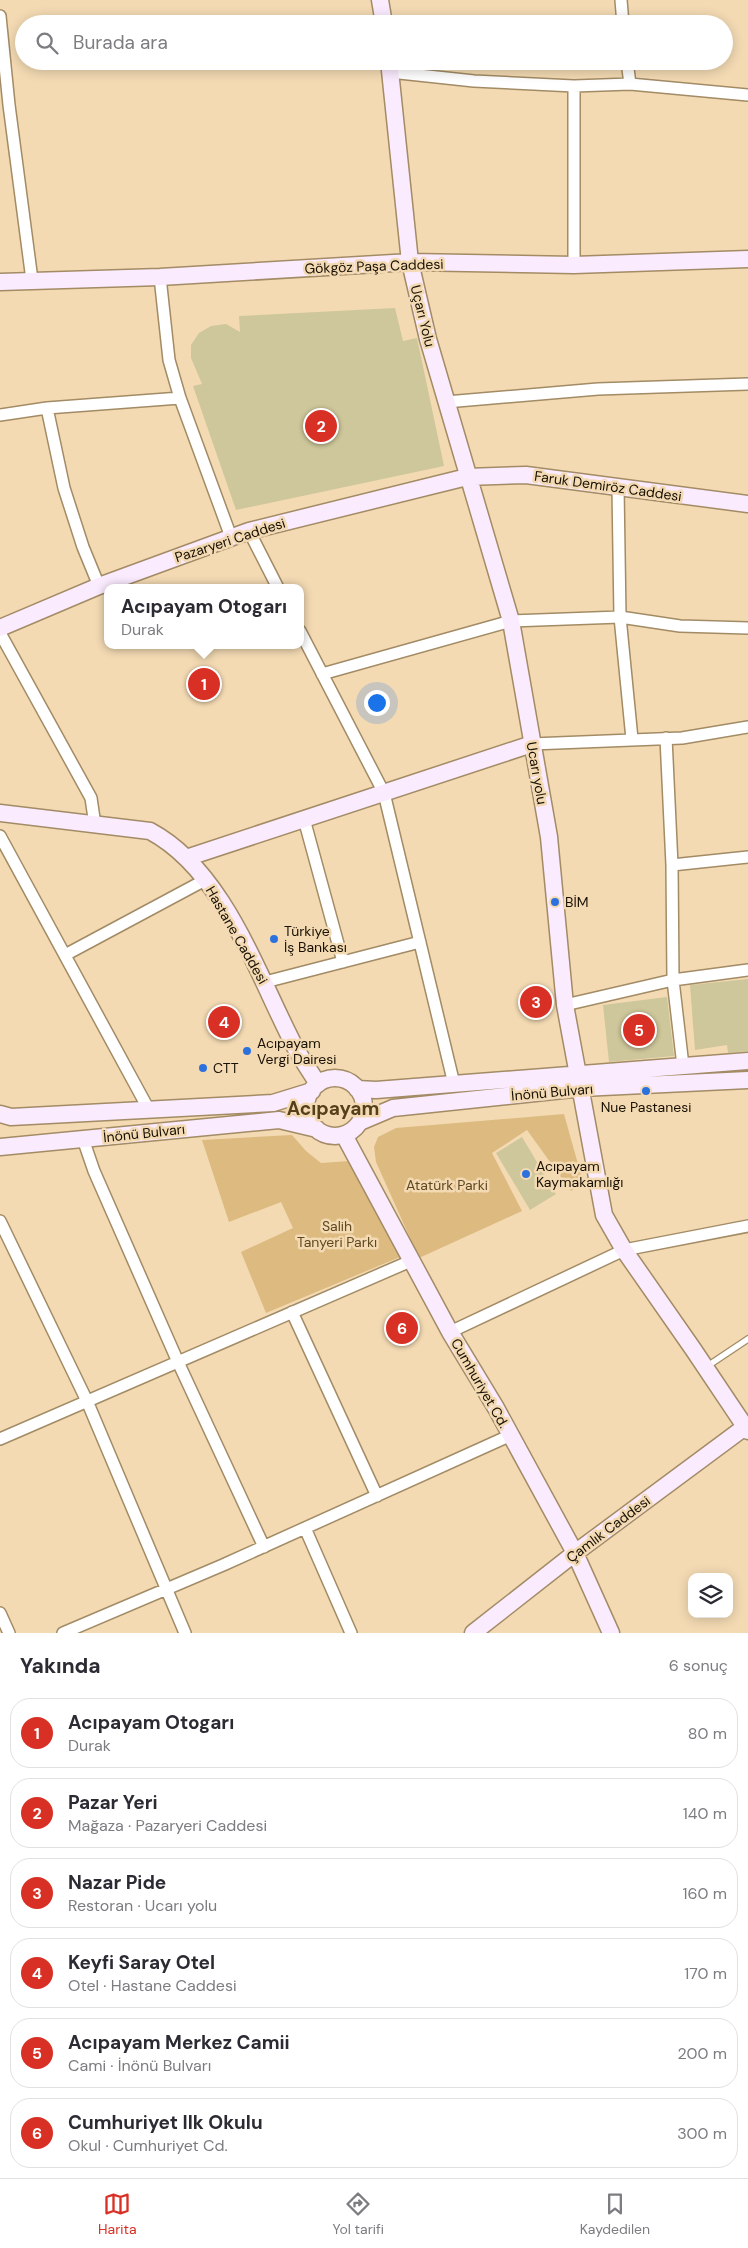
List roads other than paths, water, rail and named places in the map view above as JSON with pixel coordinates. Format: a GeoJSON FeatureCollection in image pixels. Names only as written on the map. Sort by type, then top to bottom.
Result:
{"type":"FeatureCollection","features":[{"type":"Feature","properties":{"kind":"street"},"geometry":{"type":"LineString","coordinates":[[380,0],[382,15]]}},
{"type":"Feature","properties":{"kind":"street"},"geometry":{"type":"LineString","coordinates":[[621,0],[623,15]]}},
{"type":"Feature","properties":{"kind":"street"},"geometry":{"type":"LineString","coordinates":[[0,16],[4,105],[32,280]]}},
{"type":"Feature","properties":{"kind":"street","name":"Uçarı Yolu"},"geometry":{"type":"LineString","coordinates":[[389,70],[410,262],[428,340],[467,477]]}},
{"type":"Feature","properties":{"kind":"street"},"geometry":{"type":"LineString","coordinates":[[407,70],[474,81],[574,86],[630,84],[748,95]]}},
{"type":"Feature","properties":{"kind":"street"},"geometry":{"type":"LineString","coordinates":[[628,70],[630,84]]}},
{"type":"Feature","properties":{"kind":"street"},"geometry":{"type":"LineString","coordinates":[[574,86],[574,266]]}},
{"type":"Feature","properties":{"kind":"street","name":"Gökgöz Paşa Caddesi"},"geometry":{"type":"LineString","coordinates":[[0,282],[160,277],[410,262],[574,266],[748,259]]}},
{"type":"Feature","properties":{"kind":"street"},"geometry":{"type":"LineString","coordinates":[[160,277],[169,360],[180,398],[231,537]]}},
{"type":"Feature","properties":{"kind":"street"},"geometry":{"type":"LineString","coordinates":[[446,402],[598,389],[748,384]]}},
{"type":"Feature","properties":{"kind":"street"},"geometry":{"type":"LineString","coordinates":[[0,415],[47,408],[180,398]]}},
{"type":"Feature","properties":{"kind":"street"},"geometry":{"type":"LineString","coordinates":[[47,408],[64,488],[83,547],[99,586]]}},
{"type":"Feature","properties":{"kind":"street","name":"Faruk Demiröz Caddesi"},"geometry":{"type":"LineString","coordinates":[[467,477],[526,475],[748,504]]}},
{"type":"Feature","properties":{"kind":"street","name":"Pazaryeri Caddesi"},"geometry":{"type":"LineString","coordinates":[[104,584],[249,531],[467,477]]}},
{"type":"Feature","properties":{"kind":"street","name":"Ucarı yolu"},"geometry":{"type":"LineString","coordinates":[[467,477],[511,621],[549,837],[565,1005],[604,1215],[624,1250],[747,1428]]}},
{"type":"Feature","properties":{"kind":"street"},"geometry":{"type":"LineString","coordinates":[[618,488],[620,617],[632,739]]}},
{"type":"Feature","properties":{"kind":"street"},"geometry":{"type":"LineString","coordinates":[[249,531],[276,584]]}},
{"type":"Feature","properties":{"kind":"street","name":"Pazaryeri Caddesi"},"geometry":{"type":"LineString","coordinates":[[0,628],[104,584]]}},
{"type":"Feature","properties":{"kind":"street"},"geometry":{"type":"LineString","coordinates":[[322,674],[511,621],[620,617],[680,626],[748,628]]}},
{"type":"Feature","properties":{"kind":"street"},"geometry":{"type":"LineString","coordinates":[[0,633],[91,798],[95,825]]}},
{"type":"Feature","properties":{"kind":"street"},"geometry":{"type":"LineString","coordinates":[[304,639],[384,793],[454,1084]]}},
{"type":"Feature","properties":{"kind":"street"},"geometry":{"type":"LineString","coordinates":[[186,858],[532,744],[682,738],[748,727]]}},
{"type":"Feature","properties":{"kind":"street"},"geometry":{"type":"LineString","coordinates":[[666,738],[672,865],[673,980],[683,1066]]}},
{"type":"Feature","properties":{"kind":"street","name":"Hastane Caddesi"},"geometry":{"type":"LineString","coordinates":[[0,813],[150,830],[167,840],[206,880],[238,930],[315,1088]]}},
{"type":"Feature","properties":{"kind":"street"},"geometry":{"type":"LineString","coordinates":[[304,819],[343,962]]}},
{"type":"Feature","properties":{"kind":"street"},"geometry":{"type":"LineString","coordinates":[[0,836],[149,1110]]}},
{"type":"Feature","properties":{"kind":"street"},"geometry":{"type":"LineString","coordinates":[[672,865],[748,857]]}},
{"type":"Feature","properties":{"kind":"street"},"geometry":{"type":"LineString","coordinates":[[65,955],[206,880]]}},
{"type":"Feature","properties":{"kind":"street"},"geometry":{"type":"LineString","coordinates":[[265,982],[420,942]]}},
{"type":"Feature","properties":{"kind":"street"},"geometry":{"type":"LineString","coordinates":[[565,1005],[673,980],[748,970]]}},
{"type":"Feature","properties":{"kind":"street","name":"İnönü Bulvarı"},"geometry":{"type":"LineString","coordinates":[[360,1122],[394,1108],[683,1066],[748,1061]]}},
{"type":"Feature","properties":{"kind":"street"},"geometry":{"type":"LineString","coordinates":[[343,1079],[357,1089],[364,1105],[360,1122],[353,1130],[344,1135],[325,1134],[317,1129],[308,1115],[308,1098],[315,1088],[326,1080],[343,1079]]}},
{"type":"Feature","properties":{"kind":"street","name":"İnönü Bulvarı"},"geometry":{"type":"LineString","coordinates":[[357,1089],[376,1090],[454,1084],[580,1081],[748,1080]]}},
{"type":"Feature","properties":{"kind":"street","name":"İnönü Bulvarı"},"geometry":{"type":"LineString","coordinates":[[0,1114],[11,1117],[273,1103],[315,1088]]}},
{"type":"Feature","properties":{"kind":"street","name":"İnönü Bulvarı"},"geometry":{"type":"LineString","coordinates":[[0,1147],[279,1120],[317,1129]]}},
{"type":"Feature","properties":{"kind":"street","name":"Cumhuriyet Cd."},"geometry":{"type":"LineString","coordinates":[[344,1135],[413,1260],[450,1332],[511,1435],[575,1554],[610,1633]]}},
{"type":"Feature","properties":{"kind":"street"},"geometry":{"type":"LineString","coordinates":[[83,1139],[94,1171],[178,1362],[264,1547]]}},
{"type":"Feature","properties":{"kind":"street"},"geometry":{"type":"LineString","coordinates":[[0,1221],[87,1402],[185,1633]]}},
{"type":"Feature","properties":{"kind":"street"},"geometry":{"type":"LineString","coordinates":[[450,1332],[624,1250],[748,1226]]}},
{"type":"Feature","properties":{"kind":"street"},"geometry":{"type":"LineString","coordinates":[[0,1439],[413,1260]]}},
{"type":"Feature","properties":{"kind":"street"},"geometry":{"type":"LineString","coordinates":[[292,1312],[377,1496]]}},
{"type":"Feature","properties":{"kind":"street","name":"Çamlık Caddesi"},"geometry":{"type":"LineString","coordinates":[[473,1633],[575,1554],[747,1428]]}},
{"type":"Feature","properties":{"kind":"street"},"geometry":{"type":"LineString","coordinates":[[63,1633],[264,1547],[511,1435]]}},
{"type":"Feature","properties":{"kind":"street"},"geometry":{"type":"LineString","coordinates":[[305,1528],[351,1633]]}},
{"type":"Feature","properties":{"kind":"street"},"geometry":{"type":"LineString","coordinates":[[0,1612],[9,1633]]}},
{"type":"Feature","properties":{"kind":"lane"},"geometry":{"type":"LineString","coordinates":[[706,1367],[748,1339]]}},
{"type":"Feature","properties":{"kind":"place","name":"Pazar Yeri"},"geometry":{"type":"Point","coordinates":[321,426]}},
{"type":"Feature","properties":{"kind":"place","name":"Acıpayam Otogarı"},"geometry":{"type":"Point","coordinates":[204,684]}},
{"type":"Feature","properties":{"kind":"place","name":"BİM"},"geometry":{"type":"Point","coordinates":[555,902]}},
{"type":"Feature","properties":{"kind":"place","name":"Türkiye İş Bankası"},"geometry":{"type":"Point","coordinates":[274,939]}},
{"type":"Feature","properties":{"kind":"place","name":"Nazar Pide"},"geometry":{"type":"Point","coordinates":[536,1002]}},
{"type":"Feature","properties":{"kind":"place","name":"Keyfi Saray Otel"},"geometry":{"type":"Point","coordinates":[224,1022]}},
{"type":"Feature","properties":{"kind":"place","name":"Acıpayam Merkez Camii"},"geometry":{"type":"Point","coordinates":[639,1030]}},
{"type":"Feature","properties":{"kind":"place","name":"Acıpayam Vergi Dairesi"},"geometry":{"type":"Point","coordinates":[247,1051]}},
{"type":"Feature","properties":{"kind":"place","name":"CTT"},"geometry":{"type":"Point","coordinates":[203,1068]}},
{"type":"Feature","properties":{"kind":"place","name":"Nue Pastanesi"},"geometry":{"type":"Point","coordinates":[646,1091]}},
{"type":"Feature","properties":{"kind":"place","name":"Acıpayam Kaymakamlığı"},"geometry":{"type":"Point","coordinates":[526,1174]}},
{"type":"Feature","properties":{"kind":"place","name":"Cumhuriyet Ilk Okulu"},"geometry":{"type":"Point","coordinates":[402,1328]}},
{"type":"Feature","properties":{"kind":"district","name":"Acıpayam"},"geometry":{"type":"Point","coordinates":[333,1108]}},
{"type":"Feature","properties":{"kind":"park label","name":"Atatürk Parki"},"geometry":{"type":"Point","coordinates":[447,1185]}},
{"type":"Feature","properties":{"kind":"park label","name":"Salih Tanyeri Parkı"},"geometry":{"type":"Point","coordinates":[337,1234]}}]}
